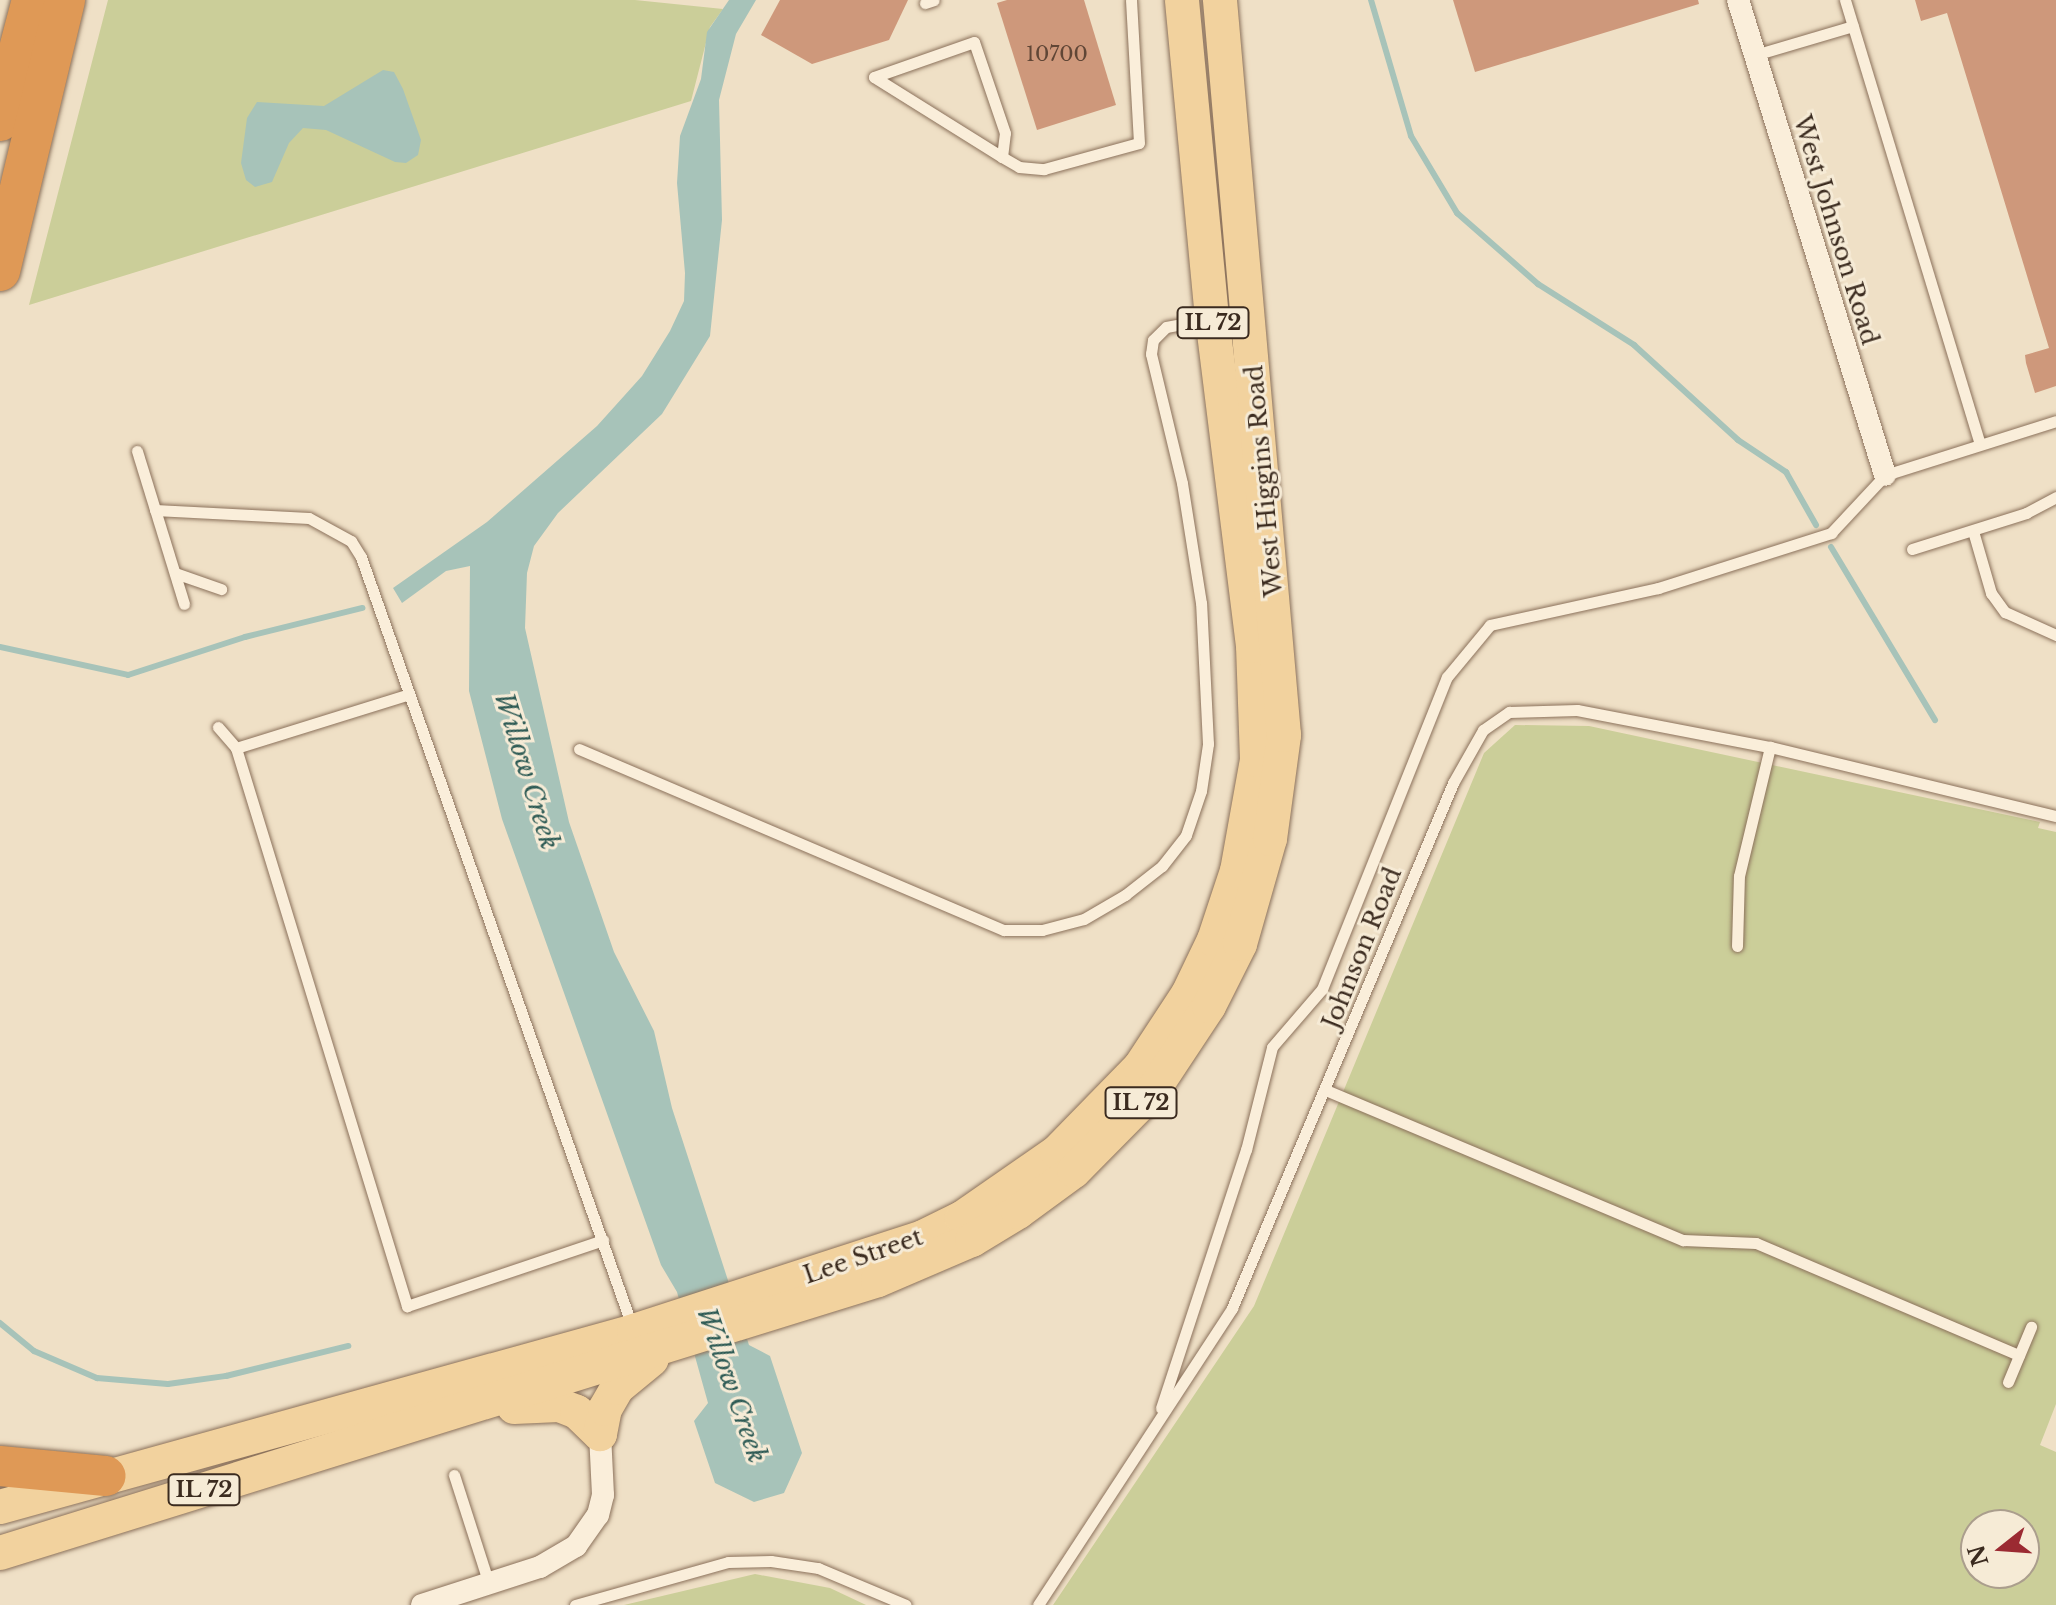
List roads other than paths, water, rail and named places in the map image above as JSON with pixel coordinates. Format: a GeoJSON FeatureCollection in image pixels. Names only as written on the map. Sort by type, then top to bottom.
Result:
{"type":"FeatureCollection","features":[{"type":"Feature","properties":{"kind":"highway"},"geometry":{"type":"LineString","coordinates":[[0,121],[32,0]]}},
{"type":"Feature","properties":{"kind":"highway"},"geometry":{"type":"LineString","coordinates":[[0,271],[65,0]]}},
{"type":"Feature","properties":{"kind":"highway"},"geometry":{"type":"LineString","coordinates":[[0,1466],[106,1476]]}},
{"type":"Feature","properties":{"kind":"main road","name":"West Higgins Road"},"geometry":{"type":"LineString","coordinates":[[1182,0],[1212,318],[1253,646]]}},
{"type":"Feature","properties":{"kind":"main road","name":"West Higgins Road"},"geometry":{"type":"LineString","coordinates":[[1220,0],[1281,676]]}},
{"type":"Feature","properties":{"kind":"main road","name":"Lee Street"},"geometry":{"type":"LineString","coordinates":[[0,1553],[454,1412],[679,1335],[962,1218],[1057,1152],[1140,1067],[1188,994],[1237,871],[1257,760],[1253,646]]}},
{"type":"Feature","properties":{"kind":"main road","name":"Lee Street"},"geometry":{"type":"LineString","coordinates":[[740,1311],[878,1280],[972,1240],[1074,1171],[1152,1092],[1209,1006],[1256,893],[1278,796],[1284,735],[1281,676]]}},
{"type":"Feature","properties":{"kind":"main road","name":"Lee Street"},"geometry":{"type":"LineString","coordinates":[[106,1476],[634,1331],[679,1335]]}},
{"type":"Feature","properties":{"kind":"main road"},"geometry":{"type":"LineString","coordinates":[[600,1434],[605,1409],[617,1388],[679,1335]]}},
{"type":"Feature","properties":{"kind":"main road"},"geometry":{"type":"LineString","coordinates":[[454,1412],[559,1405],[577,1412],[600,1434]]}},
{"type":"Feature","properties":{"kind":"main road","name":"IL 72"},"geometry":{"type":"LineString","coordinates":[[0,1507],[106,1476]]}},
{"type":"Feature","properties":{"kind":"street","name":"West Johnson Road"},"geometry":{"type":"LineString","coordinates":[[1738,0],[1885,475]]}},
{"type":"Feature","properties":{"kind":"street"},"geometry":{"type":"LineString","coordinates":[[422,1605],[540,1567],[576,1546],[598,1515],[603,1495],[600,1434]]}},
{"type":"Feature","properties":{"kind":"lane"},"geometry":{"type":"LineString","coordinates":[[1002,157],[1005,133],[974,42],[874,77],[1002,157],[1019,167],[1044,169],[1139,143],[1131,0]]}},
{"type":"Feature","properties":{"kind":"lane"},"geometry":{"type":"LineString","coordinates":[[1845,0],[1980,444]]}},
{"type":"Feature","properties":{"kind":"lane"},"geometry":{"type":"LineString","coordinates":[[1755,55],[1853,26]]}},
{"type":"Feature","properties":{"kind":"lane"},"geometry":{"type":"LineString","coordinates":[[579,749],[1004,930],[1042,930],[1084,919],[1125,895],[1162,866],[1186,835],[1201,791],[1208,744],[1201,603],[1182,483],[1151,354],[1153,340],[1166,327],[1212,318]]}},
{"type":"Feature","properties":{"kind":"lane"},"geometry":{"type":"LineString","coordinates":[[1156,1424],[1246,1150],[1272,1047],[1322,989],[1447,677],[1490,625],[1658,588],[1831,533],[1885,475],[2056,421]]}},
{"type":"Feature","properties":{"kind":"lane"},"geometry":{"type":"LineString","coordinates":[[137,451],[184,604]]}},
{"type":"Feature","properties":{"kind":"lane"},"geometry":{"type":"LineString","coordinates":[[1912,549],[1973,531],[2056,497]]}},
{"type":"Feature","properties":{"kind":"lane"},"geometry":{"type":"LineString","coordinates":[[155,510],[281,513],[309,518],[342,535],[361,557],[634,1331]]}},
{"type":"Feature","properties":{"kind":"lane"},"geometry":{"type":"LineString","coordinates":[[1973,531],[1991,593],[2005,612],[2056,635]]}},
{"type":"Feature","properties":{"kind":"lane"},"geometry":{"type":"LineString","coordinates":[[175,573],[221,589]]}},
{"type":"Feature","properties":{"kind":"lane"},"geometry":{"type":"LineString","coordinates":[[236,748],[409,694]]}},
{"type":"Feature","properties":{"kind":"lane","name":"Johnson Road"},"geometry":{"type":"LineString","coordinates":[[1038,1605],[1232,1308],[1328,1091],[1453,783],[1483,730],[1509,712],[1577,710],[1770,747],[2056,816]]}},
{"type":"Feature","properties":{"kind":"lane"},"geometry":{"type":"LineString","coordinates":[[218,727],[236,748],[407,1306],[603,1240]]}},
{"type":"Feature","properties":{"kind":"lane"},"geometry":{"type":"LineString","coordinates":[[1737,946],[1739,876],[1770,747]]}},
{"type":"Feature","properties":{"kind":"lane"},"geometry":{"type":"LineString","coordinates":[[1328,1091],[1683,1240],[1756,1243],[2019,1355]]}},
{"type":"Feature","properties":{"kind":"lane"},"geometry":{"type":"LineString","coordinates":[[2008,1382],[2031,1327]]}},
{"type":"Feature","properties":{"kind":"lane"},"geometry":{"type":"LineString","coordinates":[[454,1475],[489,1584]]}},
{"type":"Feature","properties":{"kind":"lane"},"geometry":{"type":"LineString","coordinates":[[575,1605],[728,1562],[771,1561],[818,1568],[906,1605]]}},
{"type":"Feature","properties":{"kind":"water","name":"Willow Creek"},"geometry":{"type":"Polygon","coordinates":[[[729,0],[756,0],[736,34],[719,100],[722,220],[710,336],[662,414],[558,513],[534,546],[527,573],[525,628],[569,822],[614,952],[654,1031],[672,1108],[749,1345],[770,1356],[802,1453],[784,1493],[754,1502],[715,1483],[694,1421],[708,1403],[677,1292],[661,1265],[502,819],[469,691],[470,566],[446,571],[402,603],[393,588],[487,522],[597,426],[642,376],[670,331],[684,301],[685,273],[677,183],[680,136],[701,79],[707,32],[729,0]]]}},
{"type":"Feature","properties":{"kind":"water"},"geometry":{"type":"Polygon","coordinates":[[[383,70],[394,72],[403,89],[421,140],[418,155],[406,163],[395,162],[326,130],[303,128],[289,143],[272,182],[255,187],[246,180],[241,163],[247,118],[257,102],[324,106],[383,70]]]}},
{"type":"Feature","properties":{"kind":"waterway"},"geometry":{"type":"LineString","coordinates":[[1371,0],[1411,136],[1457,213],[1538,284],[1634,345],[1738,440],[1786,472],[1816,525]]}},
{"type":"Feature","properties":{"kind":"waterway"},"geometry":{"type":"LineString","coordinates":[[1831,547],[1935,720]]}},
{"type":"Feature","properties":{"kind":"waterway"},"geometry":{"type":"LineString","coordinates":[[0,647],[128,675],[245,637],[362,608]]}},
{"type":"Feature","properties":{"kind":"waterway"},"geometry":{"type":"LineString","coordinates":[[0,1323],[34,1351],[97,1378],[168,1384],[226,1376],[348,1346]]}}]}
